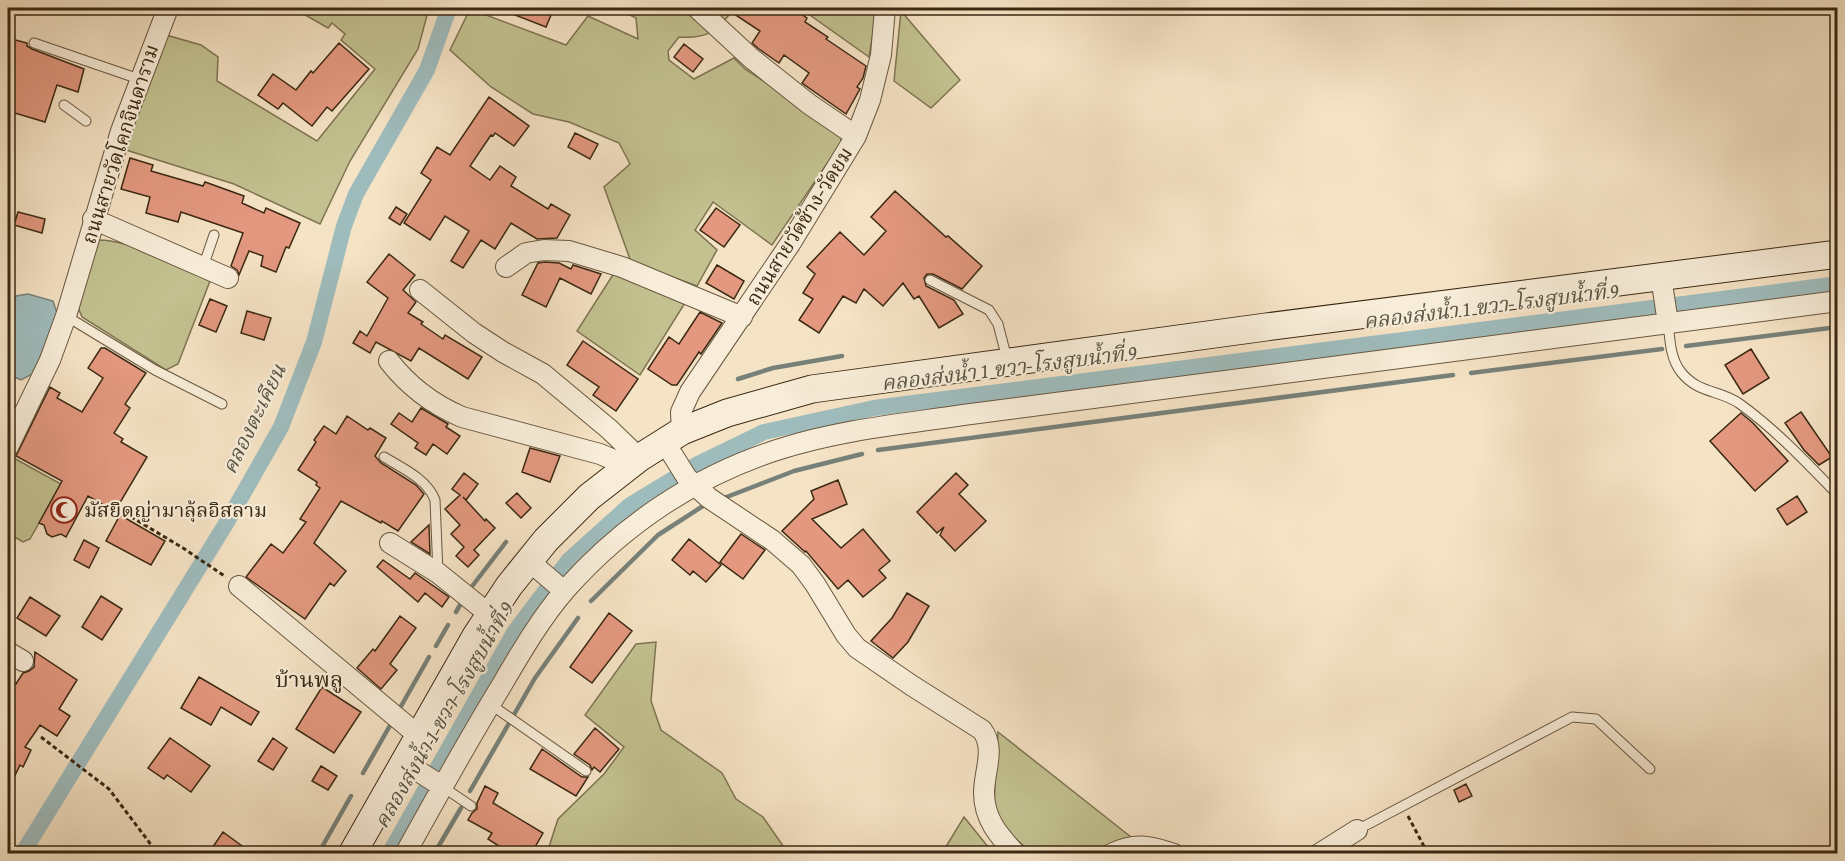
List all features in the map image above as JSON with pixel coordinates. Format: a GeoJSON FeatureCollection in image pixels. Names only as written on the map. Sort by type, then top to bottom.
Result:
{"type":"FeatureCollection","features":[{"type":"Feature","properties":{"kind":"main road"},"geometry":{"type":"LineString","coordinates":[[352,854],[410,766],[419,736],[489,614],[535,566],[546,540],[573,513],[631,464],[673,444],[727,413],[812,389],[1008,362],[1665,302],[1838,254]]}},
{"type":"Feature","properties":{"kind":"street","name":"ถนนสายวัดโคกจินดาราม"},"geometry":{"type":"LineString","coordinates":[[8,447],[50,360],[66,316],[93,219],[139,79],[168,8]]}},
{"type":"Feature","properties":{"kind":"street"},"geometry":{"type":"LineString","coordinates":[[697,8],[751,58],[809,104],[856,136]]}},
{"type":"Feature","properties":{"kind":"street","name":"ถนนสายวัดช้าง-วัดยม"},"geometry":{"type":"LineString","coordinates":[[673,444],[681,412],[690,392],[742,316],[856,136],[870,100],[881,55],[885,8]]}},
{"type":"Feature","properties":{"kind":"street"},"geometry":{"type":"LineString","coordinates":[[93,219],[228,278]]}},
{"type":"Feature","properties":{"kind":"street"},"geometry":{"type":"LineString","coordinates":[[506,267],[526,253],[544,250],[568,251],[621,267],[742,316]]}},
{"type":"Feature","properties":{"kind":"street"},"geometry":{"type":"LineString","coordinates":[[420,290],[474,333],[543,374],[609,429],[631,464]]}},
{"type":"Feature","properties":{"kind":"street"},"geometry":{"type":"LineString","coordinates":[[405,854],[440,785],[494,706],[525,646],[560,588],[640,519],[690,482],[778,449],[821,437],[1665,302],[1838,301]]}},
{"type":"Feature","properties":{"kind":"street"},"geometry":{"type":"LineString","coordinates":[[389,361],[415,390],[444,409],[462,417],[631,464]]}},
{"type":"Feature","properties":{"kind":"street"},"geometry":{"type":"LineString","coordinates":[[673,444],[690,482],[709,498],[772,540],[801,565],[846,635],[857,648],[982,730],[988,738],[989,753],[984,793],[986,808],[997,834],[1016,854]]}},
{"type":"Feature","properties":{"kind":"street"},"geometry":{"type":"LineString","coordinates":[[390,543],[438,573],[489,614]]}},
{"type":"Feature","properties":{"kind":"street"},"geometry":{"type":"LineString","coordinates":[[535,566],[560,588]]}},
{"type":"Feature","properties":{"kind":"street"},"geometry":{"type":"LineString","coordinates":[[239,586],[419,736]]}},
{"type":"Feature","properties":{"kind":"street"},"geometry":{"type":"LineString","coordinates":[[410,766],[440,785]]}},
{"type":"Feature","properties":{"kind":"street"},"geometry":{"type":"LineString","coordinates":[[1318,854],[1357,830]]}},
{"type":"Feature","properties":{"kind":"street"},"geometry":{"type":"LineString","coordinates":[[1111,854],[1124,847],[1138,846],[1174,854]]}},
{"type":"Feature","properties":{"kind":"lane"},"geometry":{"type":"LineString","coordinates":[[34,43],[139,79]]}},
{"type":"Feature","properties":{"kind":"lane"},"geometry":{"type":"LineString","coordinates":[[64,105],[86,122]]}},
{"type":"Feature","properties":{"kind":"lane"},"geometry":{"type":"LineString","coordinates":[[202,267],[214,235]]}},
{"type":"Feature","properties":{"kind":"lane"},"geometry":{"type":"LineString","coordinates":[[930,280],[989,309],[998,324],[1008,362]]}},
{"type":"Feature","properties":{"kind":"lane"},"geometry":{"type":"LineString","coordinates":[[1665,302],[1672,352],[1680,371],[1694,385],[1737,402],[1762,421],[1838,495]]}},
{"type":"Feature","properties":{"kind":"lane"},"geometry":{"type":"LineString","coordinates":[[66,316],[155,370],[222,404]]}},
{"type":"Feature","properties":{"kind":"lane"},"geometry":{"type":"LineString","coordinates":[[384,457],[415,477],[432,492],[435,500],[438,573]]}},
{"type":"Feature","properties":{"kind":"lane"},"geometry":{"type":"LineString","coordinates":[[494,706],[586,771]]}},
{"type":"Feature","properties":{"kind":"lane"},"geometry":{"type":"LineString","coordinates":[[1357,830],[1572,717],[1596,719],[1650,769]]}},
{"type":"Feature","properties":{"kind":"lane"},"geometry":{"type":"LineString","coordinates":[[440,785],[471,806]]}},
{"type":"Feature","properties":{"kind":"path"},"geometry":{"type":"LineString","coordinates":[[118,509],[222,574]]}},
{"type":"Feature","properties":{"kind":"path"},"geometry":{"type":"LineString","coordinates":[[41,737],[110,789],[158,854]]}},
{"type":"Feature","properties":{"kind":"path"},"geometry":{"type":"LineString","coordinates":[[1403,806],[1428,854]]}},
{"type":"Feature","properties":{"kind":"shaded area"},"geometry":{"type":"Polygon","coordinates":[[[293,8],[429,8],[418,49],[350,161],[320,224],[234,184],[126,150],[147,83],[166,35],[201,45],[218,57],[217,81],[317,141],[375,69],[341,40],[345,34],[332,23],[328,28],[293,8]]]}},
{"type":"Feature","properties":{"kind":"shaded area"},"geometry":{"type":"Polygon","coordinates":[[[616,8],[734,8],[723,23],[711,32],[698,37],[679,37],[668,51],[669,60],[694,79],[734,58],[745,69],[841,131],[841,143],[772,245],[713,202],[695,230],[717,250],[697,286],[631,262],[604,187],[630,164],[619,143],[569,122],[533,114],[491,87],[450,50],[470,9],[566,45],[588,16],[638,39],[636,18],[616,8]]]}},
{"type":"Feature","properties":{"kind":"shaded area"},"geometry":{"type":"Polygon","coordinates":[[[800,8],[875,8],[869,57],[800,8]]]}},
{"type":"Feature","properties":{"kind":"shaded area"},"geometry":{"type":"Polygon","coordinates":[[[901,11],[960,80],[931,108],[894,81],[901,11]]]}},
{"type":"Feature","properties":{"kind":"shaded area"},"geometry":{"type":"Polygon","coordinates":[[[99,240],[113,241],[141,249],[210,281],[178,364],[166,370],[82,317],[77,305],[99,240]]]}},
{"type":"Feature","properties":{"kind":"shaded area"},"geometry":{"type":"Polygon","coordinates":[[[616,270],[688,298],[640,375],[577,331],[616,270]]]}},
{"type":"Feature","properties":{"kind":"shaded area"},"geometry":{"type":"Polygon","coordinates":[[[10,456],[61,484],[30,539],[23,542],[8,533],[8,463],[10,456]]]}},
{"type":"Feature","properties":{"kind":"shaded area"},"geometry":{"type":"Polygon","coordinates":[[[656,642],[651,701],[661,730],[722,773],[736,799],[763,817],[788,853],[547,853],[558,819],[604,774],[624,747],[585,715],[636,644],[656,642]]]}},
{"type":"Feature","properties":{"kind":"shaded area"},"geometry":{"type":"Polygon","coordinates":[[[998,732],[1131,837],[1094,853],[1032,853],[1003,828],[994,804],[998,732]]]}},
{"type":"Feature","properties":{"kind":"shaded area"},"geometry":{"type":"Polygon","coordinates":[[[964,817],[993,853],[942,853],[964,817]]]}},
{"type":"Feature","properties":{"kind":"water"},"geometry":{"type":"Polygon","coordinates":[[[28,294],[53,301],[57,313],[34,373],[21,380],[8,374],[8,312],[16,296],[28,294]]]}},
{"type":"Feature","properties":{"kind":"building"},"geometry":{"type":"Polygon","coordinates":[[[497,8],[554,8],[546,27],[497,8]]]}},
{"type":"Feature","properties":{"kind":"building"},"geometry":{"type":"Polygon","coordinates":[[[725,8],[792,8],[807,18],[805,22],[828,37],[826,39],[866,66],[863,78],[857,87],[860,89],[846,114],[802,83],[809,73],[784,55],[779,63],[752,43],[760,31],[725,8]]]}},
{"type":"Feature","properties":{"kind":"building"},"geometry":{"type":"Polygon","coordinates":[[[8,38],[27,43],[27,46],[32,49],[84,69],[78,92],[57,85],[45,122],[8,111],[8,38]]]}},
{"type":"Feature","properties":{"kind":"building"},"geometry":{"type":"Polygon","coordinates":[[[339,43],[369,69],[332,111],[327,107],[312,126],[283,103],[278,109],[258,95],[273,74],[296,90],[339,43]]]}},
{"type":"Feature","properties":{"kind":"building"},"geometry":{"type":"Polygon","coordinates":[[[684,44],[703,59],[693,72],[674,57],[684,44]]]}},
{"type":"Feature","properties":{"kind":"building"},"geometry":{"type":"Polygon","coordinates":[[[489,97],[529,126],[514,146],[495,133],[491,135],[470,166],[490,180],[500,166],[516,177],[511,186],[548,209],[551,204],[570,215],[557,238],[537,239],[511,223],[495,249],[481,240],[463,268],[451,261],[469,231],[445,216],[430,240],[404,223],[431,180],[421,173],[437,147],[450,155],[489,97]]]}},
{"type":"Feature","properties":{"kind":"building"},"geometry":{"type":"Polygon","coordinates":[[[575,133],[598,144],[590,159],[568,147],[575,133]]]}},
{"type":"Feature","properties":{"kind":"building"},"geometry":{"type":"Polygon","coordinates":[[[130,158],[153,165],[151,171],[203,186],[205,182],[244,196],[242,203],[264,213],[266,208],[300,223],[289,248],[286,247],[276,272],[261,266],[263,256],[249,251],[239,275],[237,270],[231,266],[243,233],[181,212],[178,222],[146,213],[150,197],[121,189],[130,158]]]}},
{"type":"Feature","properties":{"kind":"building"},"geometry":{"type":"Polygon","coordinates":[[[895,191],[982,266],[962,289],[933,274],[927,274],[924,278],[926,286],[954,300],[963,314],[939,328],[919,296],[914,299],[903,283],[883,306],[864,289],[856,303],[843,296],[819,333],[799,320],[813,299],[803,293],[815,274],[807,267],[840,232],[864,255],[886,231],[871,217],[895,191]]]}},
{"type":"Feature","properties":{"kind":"building"},"geometry":{"type":"Polygon","coordinates":[[[396,207],[407,214],[400,225],[389,218],[396,207]]]}},
{"type":"Feature","properties":{"kind":"building"},"geometry":{"type":"Polygon","coordinates":[[[716,208],[740,225],[724,247],[700,230],[716,208]]]}},
{"type":"Feature","properties":{"kind":"building"},"geometry":{"type":"Polygon","coordinates":[[[18,212],[45,219],[42,233],[14,225],[18,212]]]}},
{"type":"Feature","properties":{"kind":"building"},"geometry":{"type":"Polygon","coordinates":[[[389,254],[415,275],[403,290],[416,302],[408,313],[443,339],[445,335],[482,357],[468,379],[419,348],[411,361],[376,342],[370,353],[353,343],[360,331],[367,336],[388,298],[367,282],[389,254]]]}},
{"type":"Feature","properties":{"kind":"building"},"geometry":{"type":"Polygon","coordinates":[[[538,263],[559,263],[571,269],[573,265],[601,274],[591,294],[560,278],[546,307],[522,295],[538,263]]]}},
{"type":"Feature","properties":{"kind":"building"},"geometry":{"type":"Polygon","coordinates":[[[717,265],[744,281],[734,299],[706,283],[717,265]]]}},
{"type":"Feature","properties":{"kind":"building"},"geometry":{"type":"Polygon","coordinates":[[[210,299],[227,306],[216,332],[199,325],[210,299]]]}},
{"type":"Feature","properties":{"kind":"building"},"geometry":{"type":"Polygon","coordinates":[[[247,311],[271,318],[264,340],[241,333],[247,311]]]}},
{"type":"Feature","properties":{"kind":"building"},"geometry":{"type":"Polygon","coordinates":[[[700,312],[722,323],[677,385],[672,385],[648,369],[669,337],[679,344],[700,312]]]}},
{"type":"Feature","properties":{"kind":"building"},"geometry":{"type":"Polygon","coordinates":[[[583,341],[638,379],[616,411],[593,395],[599,387],[567,365],[583,341]]]}},
{"type":"Feature","properties":{"kind":"building"},"geometry":{"type":"Polygon","coordinates":[[[101,348],[105,348],[146,373],[125,404],[130,408],[114,433],[123,439],[121,442],[147,457],[115,511],[88,496],[66,537],[61,534],[52,537],[47,534],[44,525],[39,523],[62,481],[16,456],[50,387],[60,393],[57,398],[82,412],[103,378],[88,368],[101,348]]]}},
{"type":"Feature","properties":{"kind":"building"},"geometry":{"type":"Polygon","coordinates":[[[1751,349],[1769,378],[1743,394],[1725,365],[1751,349]]]}},
{"type":"Feature","properties":{"kind":"building"},"geometry":{"type":"Polygon","coordinates":[[[421,408],[448,424],[446,427],[460,436],[447,454],[433,444],[426,455],[415,448],[418,443],[391,424],[399,413],[412,422],[421,408]]]}},
{"type":"Feature","properties":{"kind":"building"},"geometry":{"type":"Polygon","coordinates":[[[1801,412],[1832,457],[1819,465],[1804,450],[1785,423],[1801,412]]]}},
{"type":"Feature","properties":{"kind":"building"},"geometry":{"type":"Polygon","coordinates":[[[1741,413],[1788,461],[1755,491],[1710,441],[1741,413]]]}},
{"type":"Feature","properties":{"kind":"building"},"geometry":{"type":"Polygon","coordinates":[[[347,416],[368,430],[370,428],[386,438],[375,456],[381,463],[416,485],[424,494],[398,531],[341,501],[314,543],[346,571],[334,586],[330,583],[305,619],[246,577],[271,544],[283,553],[306,522],[300,519],[320,488],[316,485],[317,482],[298,470],[324,426],[336,434],[347,416]]]}},
{"type":"Feature","properties":{"kind":"building"},"geometry":{"type":"Polygon","coordinates":[[[530,448],[560,456],[550,482],[522,472],[530,448]]]}},
{"type":"Feature","properties":{"kind":"building"},"geometry":{"type":"Polygon","coordinates":[[[464,473],[478,484],[466,500],[463,497],[485,521],[486,519],[495,528],[474,550],[479,555],[468,567],[456,556],[464,547],[451,534],[460,525],[445,509],[460,495],[452,489],[464,473]]]}},
{"type":"Feature","properties":{"kind":"building"},"geometry":{"type":"Polygon","coordinates":[[[956,473],[968,485],[959,494],[986,521],[955,551],[940,535],[944,527],[937,533],[917,512],[956,473]]]}},
{"type":"Feature","properties":{"kind":"building"},"geometry":{"type":"Polygon","coordinates":[[[838,480],[847,504],[812,519],[841,548],[863,529],[890,561],[879,570],[886,578],[863,597],[848,580],[838,589],[806,551],[782,531],[814,499],[811,491],[838,480]]]}},
{"type":"Feature","properties":{"kind":"building"},"geometry":{"type":"Polygon","coordinates":[[[517,493],[531,508],[521,518],[506,503],[517,493]]]}},
{"type":"Feature","properties":{"kind":"building"},"geometry":{"type":"Polygon","coordinates":[[[1797,496],[1807,512],[1787,525],[1777,509],[1797,496]]]}},
{"type":"Feature","properties":{"kind":"building"},"geometry":{"type":"Polygon","coordinates":[[[120,515],[165,541],[151,565],[106,541],[120,515]]]}},
{"type":"Feature","properties":{"kind":"building"},"geometry":{"type":"Polygon","coordinates":[[[429,525],[430,554],[411,542],[429,525]]]}},
{"type":"Feature","properties":{"kind":"building"},"geometry":{"type":"Polygon","coordinates":[[[741,534],[765,550],[743,579],[720,562],[741,534]]]}},
{"type":"Feature","properties":{"kind":"building"},"geometry":{"type":"Polygon","coordinates":[[[689,539],[721,565],[706,582],[693,571],[690,575],[672,560],[689,539]]]}},
{"type":"Feature","properties":{"kind":"building"},"geometry":{"type":"Polygon","coordinates":[[[84,540],[99,548],[89,568],[74,560],[84,540]]]}},
{"type":"Feature","properties":{"kind":"building"},"geometry":{"type":"Polygon","coordinates":[[[383,560],[410,579],[415,573],[449,597],[442,607],[425,593],[418,602],[377,567],[383,560]]]}},
{"type":"Feature","properties":{"kind":"building"},"geometry":{"type":"Polygon","coordinates":[[[907,593],[929,606],[908,642],[893,658],[871,641],[892,618],[907,593]]]}},
{"type":"Feature","properties":{"kind":"building"},"geometry":{"type":"Polygon","coordinates":[[[101,596],[122,609],[102,640],[82,627],[101,596]]]}},
{"type":"Feature","properties":{"kind":"building"},"geometry":{"type":"Polygon","coordinates":[[[30,597],[60,616],[46,636],[17,618],[30,597]]]}},
{"type":"Feature","properties":{"kind":"building"},"geometry":{"type":"Polygon","coordinates":[[[609,613],[632,631],[592,683],[570,667],[609,613]]]}},
{"type":"Feature","properties":{"kind":"building"},"geometry":{"type":"Polygon","coordinates":[[[400,616],[416,628],[390,664],[397,670],[381,689],[357,668],[373,649],[375,651],[400,616]]]}},
{"type":"Feature","properties":{"kind":"building"},"geometry":{"type":"Polygon","coordinates":[[[35,652],[77,680],[59,709],[70,716],[57,736],[40,725],[25,747],[31,750],[23,767],[20,765],[8,790],[8,679],[16,684],[23,673],[34,667],[35,652]]]}},
{"type":"Feature","properties":{"kind":"building"},"geometry":{"type":"Polygon","coordinates":[[[199,677],[259,712],[251,725],[221,707],[211,725],[181,708],[199,677]]]}},
{"type":"Feature","properties":{"kind":"building"},"geometry":{"type":"Polygon","coordinates":[[[322,687],[361,712],[334,753],[296,729],[322,687]]]}},
{"type":"Feature","properties":{"kind":"building"},"geometry":{"type":"Polygon","coordinates":[[[595,728],[619,749],[600,772],[594,767],[592,770],[590,765],[574,754],[595,728]]]}},
{"type":"Feature","properties":{"kind":"building"},"geometry":{"type":"Polygon","coordinates":[[[170,738],[210,766],[191,792],[167,775],[164,779],[148,768],[170,738]]]}},
{"type":"Feature","properties":{"kind":"building"},"geometry":{"type":"Polygon","coordinates":[[[273,738],[287,748],[273,770],[258,761],[273,738]]]}},
{"type":"Feature","properties":{"kind":"building"},"geometry":{"type":"Polygon","coordinates":[[[542,749],[582,777],[588,777],[576,796],[530,769],[542,749]]]}},
{"type":"Feature","properties":{"kind":"building"},"geometry":{"type":"Polygon","coordinates":[[[321,766],[337,776],[328,790],[312,781],[321,766]]]}},
{"type":"Feature","properties":{"kind":"building"},"geometry":{"type":"Polygon","coordinates":[[[1466,784],[1472,796],[1459,802],[1454,790],[1466,784]]]}},
{"type":"Feature","properties":{"kind":"building"},"geometry":{"type":"Polygon","coordinates":[[[485,786],[498,793],[493,803],[543,833],[531,854],[511,854],[488,839],[492,833],[468,820],[477,809],[477,803],[485,786]]]}},
{"type":"Feature","properties":{"kind":"building"},"geometry":{"type":"Polygon","coordinates":[[[223,832],[253,854],[208,854],[223,832]]]}},
{"type":"Feature","properties":{"kind":"waterway","name":"คลองตะเคียน"},"geometry":{"type":"LineString","coordinates":[[22,854],[227,522],[281,427],[314,342],[344,226],[356,194],[427,70],[449,8]]}},
{"type":"Feature","properties":{"kind":"waterway","name":"คลองส่งน้ำ 1 ขวา-โรงสูบน้ำที่ 9"},"geometry":{"type":"LineString","coordinates":[[389,854],[515,631],[568,561],[630,505],[696,465],[764,432],[874,408],[1838,284]]}},
{"type":"Feature","properties":{"kind":"waterway"},"geometry":{"type":"LineString","coordinates":[[1686,346],[1838,327]]}},
{"type":"Feature","properties":{"kind":"waterway"},"geometry":{"type":"LineString","coordinates":[[1471,373],[1662,349]]}},
{"type":"Feature","properties":{"kind":"waterway"},"geometry":{"type":"LineString","coordinates":[[738,379],[773,368],[842,356]]}},
{"type":"Feature","properties":{"kind":"waterway"},"geometry":{"type":"LineString","coordinates":[[878,450],[1453,375]]}},
{"type":"Feature","properties":{"kind":"waterway"},"geometry":{"type":"LineString","coordinates":[[724,498],[794,471],[862,454]]}},
{"type":"Feature","properties":{"kind":"waterway"},"geometry":{"type":"LineString","coordinates":[[591,601],[658,535],[703,506]]}},
{"type":"Feature","properties":{"kind":"waterway"},"geometry":{"type":"LineString","coordinates":[[470,589],[506,542]]}},
{"type":"Feature","properties":{"kind":"waterway"},"geometry":{"type":"LineString","coordinates":[[456,612],[463,600]]}},
{"type":"Feature","properties":{"kind":"waterway"},"geometry":{"type":"LineString","coordinates":[[470,791],[535,678],[578,618]]}},
{"type":"Feature","properties":{"kind":"waterway"},"geometry":{"type":"LineString","coordinates":[[436,646],[448,625]]}},
{"type":"Feature","properties":{"kind":"waterway"},"geometry":{"type":"LineString","coordinates":[[400,708],[429,657]]}},
{"type":"Feature","properties":{"kind":"waterway"},"geometry":{"type":"LineString","coordinates":[[363,773],[392,722]]}},
{"type":"Feature","properties":{"kind":"waterway"},"geometry":{"type":"LineString","coordinates":[[318,854],[351,796]]}},
{"type":"Feature","properties":{"kind":"waterway"},"geometry":{"type":"LineString","coordinates":[[434,854],[461,808]]}},
{"type":"Feature","properties":{"kind":"place","name":"มัสยิดญ่ามาลุ้ลอิสลาม"},"geometry":{"type":"Point","coordinates":[64,510]}},
{"type":"Feature","properties":{"kind":"district","name":"บ้านพลู"},"geometry":{"type":"Point","coordinates":[309,679]}}]}
